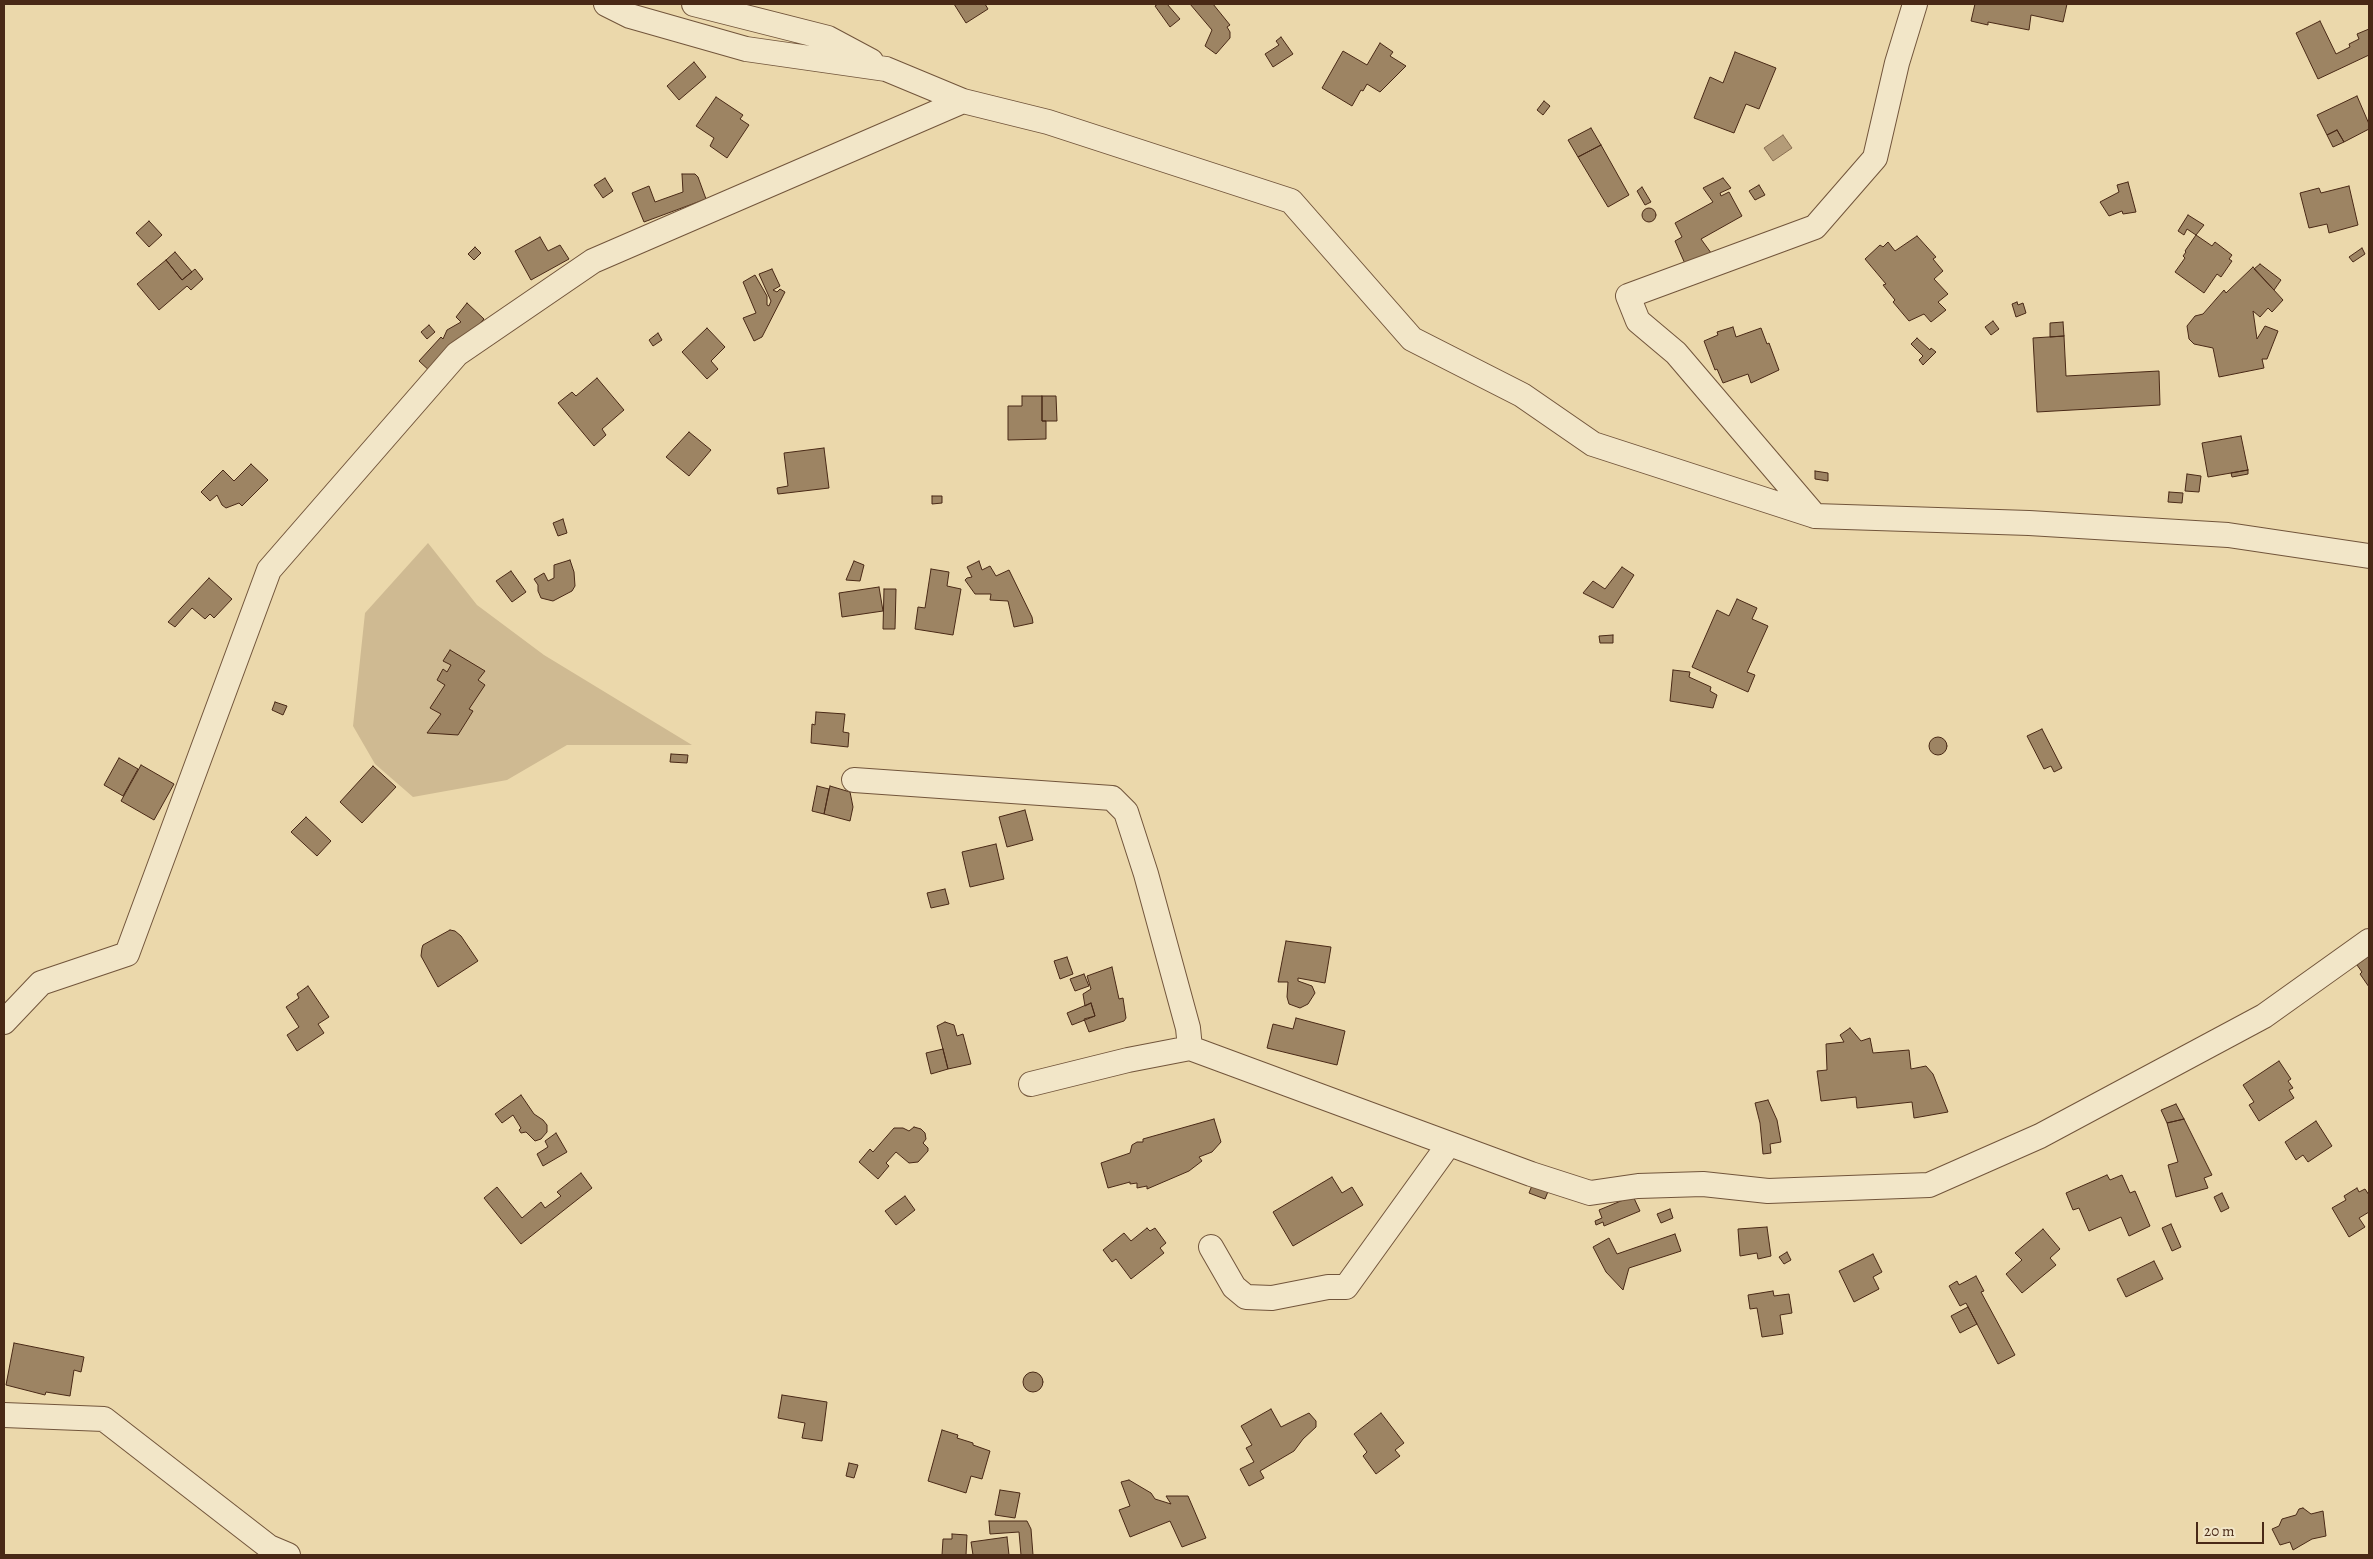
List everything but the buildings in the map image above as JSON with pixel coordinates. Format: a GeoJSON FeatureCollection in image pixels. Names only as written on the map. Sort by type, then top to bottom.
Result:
{"type":"FeatureCollection","features":[{"type":"Feature","properties":{"kind":"street"},"geometry":{"type":"LineString","coordinates":[[606,4],[630,16],[746,49],[886,69]]}},
{"type":"Feature","properties":{"kind":"street"},"geometry":{"type":"LineString","coordinates":[[694,4],[828,38],[886,69],[963,101],[1048,122],[1291,201],[1412,339],[1522,394],[1593,444],[1815,516],[2029,523],[2228,535],[2369,556]]}},
{"type":"Feature","properties":{"kind":"street"},"geometry":{"type":"LineString","coordinates":[[1815,516],[1676,353],[1638,321],[1628,296],[1815,226],[1875,158],[1898,62],[1915,4]]}},
{"type":"Feature","properties":{"kind":"street"},"geometry":{"type":"LineString","coordinates":[[4,1022],[42,983],[128,954],[269,570],[457,354],[593,261],[963,101]]}},
{"type":"Feature","properties":{"kind":"street"},"geometry":{"type":"LineString","coordinates":[[854,780],[1112,798],[1126,812],[1143,865],[1188,1028],[1190,1048]]}},
{"type":"Feature","properties":{"kind":"street"},"geometry":{"type":"LineString","coordinates":[[1031,1084],[1128,1060],[1190,1048],[1531,1174],[1590,1193],[1638,1186],[1703,1184],[1768,1191],[1929,1185],[2040,1136],[2264,1016],[2369,941]]}},
{"type":"Feature","properties":{"kind":"street"},"geometry":{"type":"LineString","coordinates":[[1211,1247],[1234,1287],[1246,1297],[1272,1298],[1328,1287],[1346,1287],[1449,1144]]}},
{"type":"Feature","properties":{"kind":"street"},"geometry":{"type":"LineString","coordinates":[[4,1415],[104,1419],[269,1547],[288,1555]]}},
{"type":"Feature","properties":{"kind":"shaded area"},"geometry":{"type":"Polygon","coordinates":[[[1783,135],[1792,148],[1773,161],[1764,148],[1783,135]]]}},
{"type":"Feature","properties":{"kind":"shaded area"},"geometry":{"type":"Polygon","coordinates":[[[428,543],[477,605],[544,655],[692,745],[567,745],[507,780],[413,797],[375,764],[353,726],[365,613],[428,543]]]}}]}
